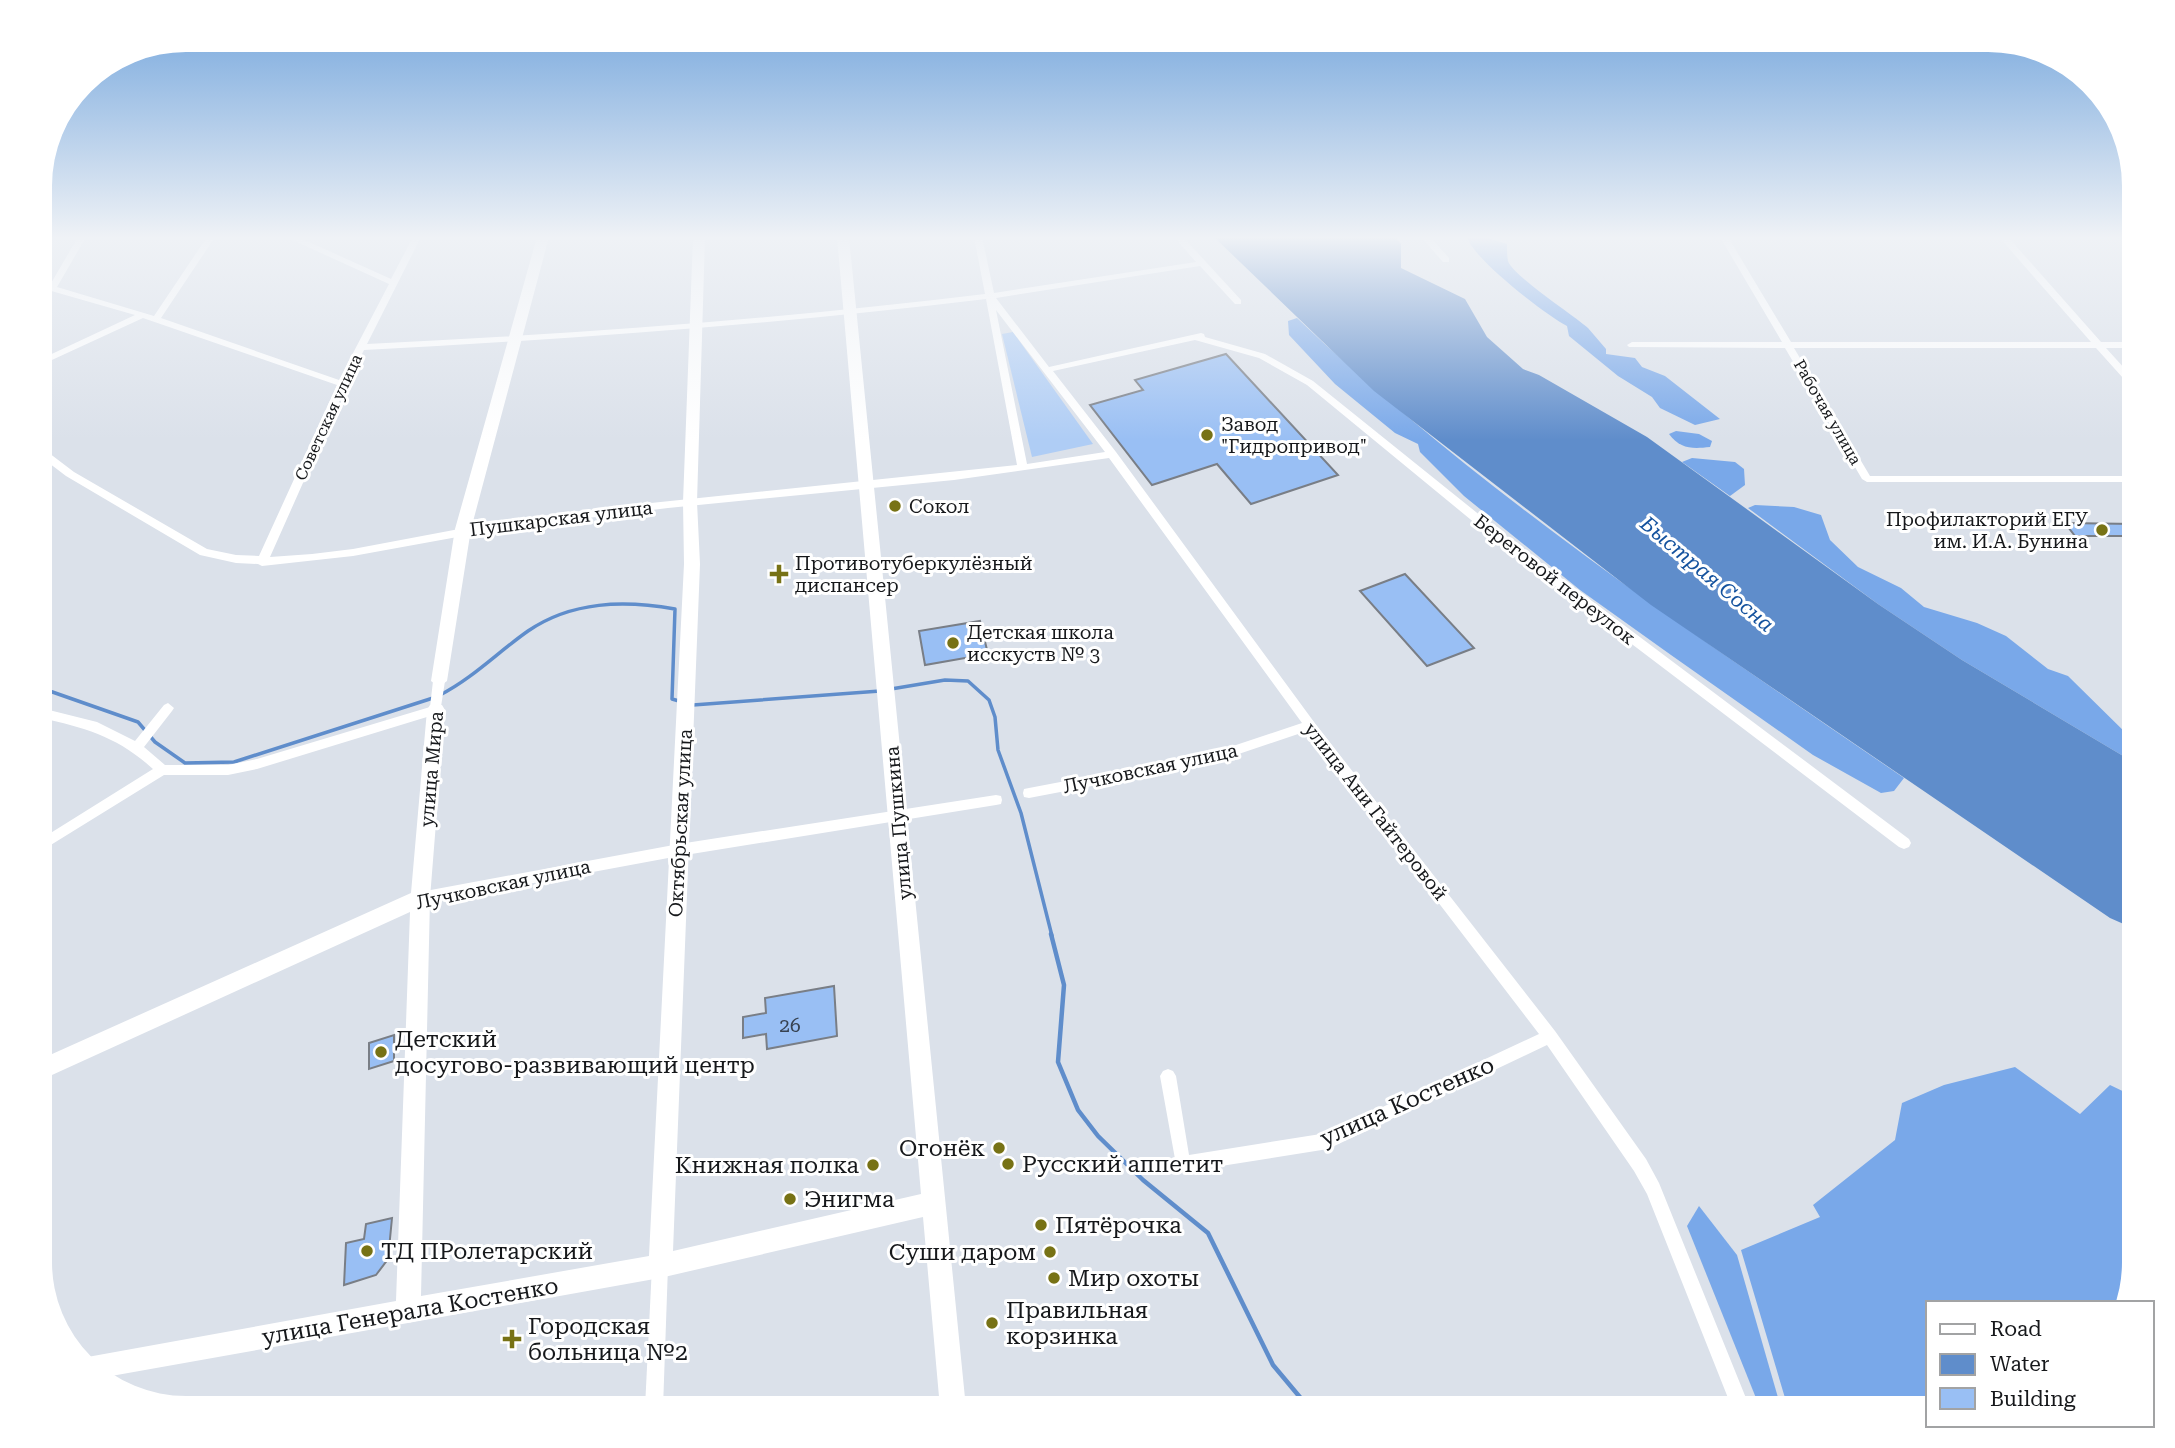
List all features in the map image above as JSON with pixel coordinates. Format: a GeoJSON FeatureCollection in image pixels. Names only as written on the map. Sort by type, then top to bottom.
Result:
{"type":"FeatureCollection","features":[{"type":"Feature","properties":{"kind":"street"},"geometry":{"type":"LineString","coordinates":[[108,305],[342,384]]}},
{"type":"Feature","properties":{"kind":"street"},"geometry":{"type":"LineString","coordinates":[[156,319],[166,305]]}},
{"type":"Feature","properties":{"kind":"street","name":"Советская улица"},"geometry":{"type":"LineString","coordinates":[[262,562],[342,384],[382,305]]}},
{"type":"Feature","properties":{"kind":"street","name":"улица Мира"},"geometry":{"type":"LineString","coordinates":[[408,1312],[419,898],[439,681],[463,530],[526,305]]}},
{"type":"Feature","properties":{"kind":"street","name":"Октябрьская улица"},"geometry":{"type":"LineString","coordinates":[[655,1396],[692,564],[690,502],[696,305]]}},
{"type":"Feature","properties":{"kind":"street","name":"улица Пушкина"},"geometry":{"type":"LineString","coordinates":[[849,305],[952,1396]]}},
{"type":"Feature","properties":{"kind":"street"},"geometry":{"type":"LineString","coordinates":[[361,347],[517,340],[915,305]]}},
{"type":"Feature","properties":{"kind":"street"},"geometry":{"type":"LineString","coordinates":[[992,305],[1023,468]]}},
{"type":"Feature","properties":{"kind":"street","name":"улица Ани Гайтеровой"},"geometry":{"type":"LineString","coordinates":[[997,305],[1112,454],[1310,725],[1550,1036],[1640,1166],[1653,1189],[1736,1396]]}},
{"type":"Feature","properties":{"kind":"street","name":"Рабочая улица"},"geometry":{"type":"LineString","coordinates":[[1764,305],[1867,479],[2122,478]]}},
{"type":"Feature","properties":{"kind":"street"},"geometry":{"type":"LineString","coordinates":[[2062,305],[2122,372]]}},
{"type":"Feature","properties":{"kind":"street"},"geometry":{"type":"LineString","coordinates":[[53,357],[144,315]]}},
{"type":"Feature","properties":{"kind":"street","name":"Береговой переулок"},"geometry":{"type":"LineString","coordinates":[[1047,370],[1212,334]]}},
{"type":"Feature","properties":{"kind":"street","name":"Береговой переулок"},"geometry":{"type":"LineString","coordinates":[[1195,337],[1262,356],[1310,383],[1508,544],[1904,844]]}},
{"type":"Feature","properties":{"kind":"street"},"geometry":{"type":"LineString","coordinates":[[1632,345],[2122,345]]}},
{"type":"Feature","properties":{"kind":"street","name":"Пушкарская улица"},"geometry":{"type":"LineString","coordinates":[[53,461],[204,552],[226,559],[262,562],[355,551],[463,530],[690,502],[1023,468],[1112,454]]}},
{"type":"Feature","properties":{"kind":"street"},"geometry":{"type":"LineString","coordinates":[[138,746],[168,708]]}},
{"type":"Feature","properties":{"kind":"street"},"geometry":{"type":"LineString","coordinates":[[53,838],[162,770],[228,770],[257,764],[436,710]]}},
{"type":"Feature","properties":{"kind":"street"},"geometry":{"type":"LineString","coordinates":[[53,716],[122,736],[138,746],[162,770]]}},
{"type":"Feature","properties":{"kind":"street","name":"Лучковская улица"},"geometry":{"type":"LineString","coordinates":[[1029,793],[1212,758],[1310,725]]}},
{"type":"Feature","properties":{"kind":"street","name":"Лучковская улица"},"geometry":{"type":"LineString","coordinates":[[53,1065],[419,898],[679,850],[996,800]]}},
{"type":"Feature","properties":{"kind":"street","name":"улица Костенко"},"geometry":{"type":"LineString","coordinates":[[1168,1076],[1182,1164],[1328,1141],[1550,1036]]}},
{"type":"Feature","properties":{"kind":"street","name":"улица Генерала Костенко"},"geometry":{"type":"LineString","coordinates":[[102,1365],[660,1266],[934,1203]]}},
{"type":"Feature","properties":{"kind":"shaded area"},"geometry":{"type":"Polygon","coordinates":[[[1535,305],[1557,305],[1588,328],[1606,349],[1606,354],[1635,358],[1642,367],[1665,376],[1720,419],[1695,425],[1660,408],[1652,397],[1618,376],[1569,336],[1567,326],[1535,305]]]}},
{"type":"Feature","properties":{"kind":"shaded area"},"geometry":{"type":"Polygon","coordinates":[[[1297,318],[1440,444],[1515,503],[1669,616],[1904,778],[1894,791],[1881,793],[1813,755],[1580,590],[1464,496],[1420,452],[1418,444],[1395,433],[1335,384],[1289,335],[1288,321],[1297,318]]]}},
{"type":"Feature","properties":{"kind":"shaded area"},"geometry":{"type":"Polygon","coordinates":[[[1013,332],[1093,444],[1032,457],[1002,334],[1013,332]]]}},
{"type":"Feature","properties":{"kind":"shaded area"},"geometry":{"type":"Polygon","coordinates":[[[1676,431],[1699,434],[1712,441],[1710,447],[1692,448],[1682,445],[1669,434],[1676,431]]]}},
{"type":"Feature","properties":{"kind":"shaded area"},"geometry":{"type":"Polygon","coordinates":[[[1692,458],[1735,462],[1744,469],[1745,485],[1730,496],[1682,462],[1692,458]]]}},
{"type":"Feature","properties":{"kind":"shaded area"},"geometry":{"type":"Polygon","coordinates":[[[1755,505],[1794,507],[1821,515],[1830,540],[1858,567],[1901,588],[1924,607],[1977,623],[2006,636],[2048,669],[2068,676],[2122,729],[2122,755],[1962,660],[1878,604],[1748,508],[1755,505]]]}},
{"type":"Feature","properties":{"kind":"shaded area"},"geometry":{"type":"Polygon","coordinates":[[[2015,1067],[2080,1114],[2110,1085],[2122,1091],[2122,1270],[2116,1301],[1926,1301],[1926,1396],[1784,1396],[1741,1250],[1820,1217],[1813,1205],[1895,1140],[1902,1103],[1944,1085],[2015,1067]]]}},
{"type":"Feature","properties":{"kind":"shaded area"},"geometry":{"type":"Polygon","coordinates":[[[1699,1206],[1737,1255],[1778,1396],[1755,1396],[1687,1226],[1699,1206]]]}},
{"type":"Feature","properties":{"kind":"water","name":"Быстрая Сосна"},"geometry":{"type":"Polygon","coordinates":[[[1284,305],[1468,305],[1487,337],[1523,369],[1539,375],[1647,437],[1878,604],[1962,660],[2122,755],[2122,923],[2110,918],[1651,605],[1374,391],[1284,305]]]}},
{"type":"Feature","properties":{"kind":"building","name":"Завод \"Гидропривод\""},"geometry":{"type":"Polygon","coordinates":[[[1226,354],[1338,475],[1251,504],[1217,464],[1152,485],[1090,405],[1143,390],[1135,380],[1226,354]]]}},
{"type":"Feature","properties":{"kind":"building","name":"Профилакторий ЕГУ им. И.А. Бунина"},"geometry":{"type":"Polygon","coordinates":[[[2065,523],[2122,524],[2122,536],[2075,536],[2065,523]]]}},
{"type":"Feature","properties":{"kind":"building"},"geometry":{"type":"Polygon","coordinates":[[[1405,574],[1474,648],[1427,666],[1360,591],[1405,574]]]}},
{"type":"Feature","properties":{"kind":"building","name":"Детская школа исскуств № 3"},"geometry":{"type":"Polygon","coordinates":[[[980,621],[988,654],[925,665],[919,631],[980,621]]]}},
{"type":"Feature","properties":{"kind":"building"},"geometry":{"type":"Polygon","coordinates":[[[834,986],[837,1036],[767,1049],[766,1034],[743,1038],[743,1017],[766,1013],[765,998],[834,986]]]}},
{"type":"Feature","properties":{"kind":"building","name":"Детский досугово-развивающий центр"},"geometry":{"type":"Polygon","coordinates":[[[394,1035],[394,1061],[369,1069],[369,1043],[394,1035]]]}},
{"type":"Feature","properties":{"kind":"building","name":"ТД ПРолетарский"},"geometry":{"type":"Polygon","coordinates":[[[392,1218],[388,1259],[376,1275],[344,1285],[346,1243],[364,1239],[366,1224],[392,1218]]]}},
{"type":"Feature","properties":{"kind":"waterway"},"geometry":{"type":"LineString","coordinates":[[440,695],[545,621],[580,608],[637,604],[675,609],[672,699],[679,701]]}},
{"type":"Feature","properties":{"kind":"waterway"},"geometry":{"type":"LineString","coordinates":[[891,689],[945,680],[968,681],[989,700],[995,717],[998,750],[1021,813],[1052,936]]}},
{"type":"Feature","properties":{"kind":"waterway"},"geometry":{"type":"LineString","coordinates":[[693,705],[880,691]]}},
{"type":"Feature","properties":{"kind":"waterway"},"geometry":{"type":"LineString","coordinates":[[53,692],[138,722],[155,742],[185,763],[234,762],[433,698]]}},
{"type":"Feature","properties":{"kind":"waterway"},"geometry":{"type":"LineString","coordinates":[[1051,934],[1064,985],[1058,1062],[1078,1110],[1098,1136],[1143,1180],[1208,1233],[1273,1365],[1299,1396]]}},
{"type":"Feature","properties":{"kind":"place","name":"Завод \"Гидропривод\""},"geometry":{"type":"Point","coordinates":[1207,435]}},
{"type":"Feature","properties":{"kind":"place","name":"Сокол"},"geometry":{"type":"Point","coordinates":[895,506]}},
{"type":"Feature","properties":{"kind":"place","name":"Профилакторий ЕГУ им. И.А. Бунина"},"geometry":{"type":"Point","coordinates":[2102,530]}},
{"type":"Feature","properties":{"kind":"place","name":"Противотуберкулёзный диспансер"},"geometry":{"type":"Point","coordinates":[779,574]}},
{"type":"Feature","properties":{"kind":"place","name":"Детская школа исскуств № 3"},"geometry":{"type":"Point","coordinates":[953,643]}},
{"type":"Feature","properties":{"kind":"place","name":"Детский досугово-развивающий центр"},"geometry":{"type":"Point","coordinates":[381,1052]}},
{"type":"Feature","properties":{"kind":"place","name":"Огонёк"},"geometry":{"type":"Point","coordinates":[999,1148]}},
{"type":"Feature","properties":{"kind":"place","name":"Русский аппетит"},"geometry":{"type":"Point","coordinates":[1008,1164]}},
{"type":"Feature","properties":{"kind":"place","name":"Книжная полка"},"geometry":{"type":"Point","coordinates":[873,1165]}},
{"type":"Feature","properties":{"kind":"place","name":"Энигма"},"geometry":{"type":"Point","coordinates":[790,1199]}},
{"type":"Feature","properties":{"kind":"place","name":"Пятёрочка"},"geometry":{"type":"Point","coordinates":[1041,1225]}},
{"type":"Feature","properties":{"kind":"place","name":"ТД ПРолетарский"},"geometry":{"type":"Point","coordinates":[367,1251]}},
{"type":"Feature","properties":{"kind":"place","name":"Суши даром"},"geometry":{"type":"Point","coordinates":[1050,1252]}},
{"type":"Feature","properties":{"kind":"place","name":"Мир охоты"},"geometry":{"type":"Point","coordinates":[1054,1278]}},
{"type":"Feature","properties":{"kind":"place","name":"Правильная корзинка"},"geometry":{"type":"Point","coordinates":[992,1323]}},
{"type":"Feature","properties":{"kind":"place","name":"Городская больница №2"},"geometry":{"type":"Point","coordinates":[512,1339]}}]}
